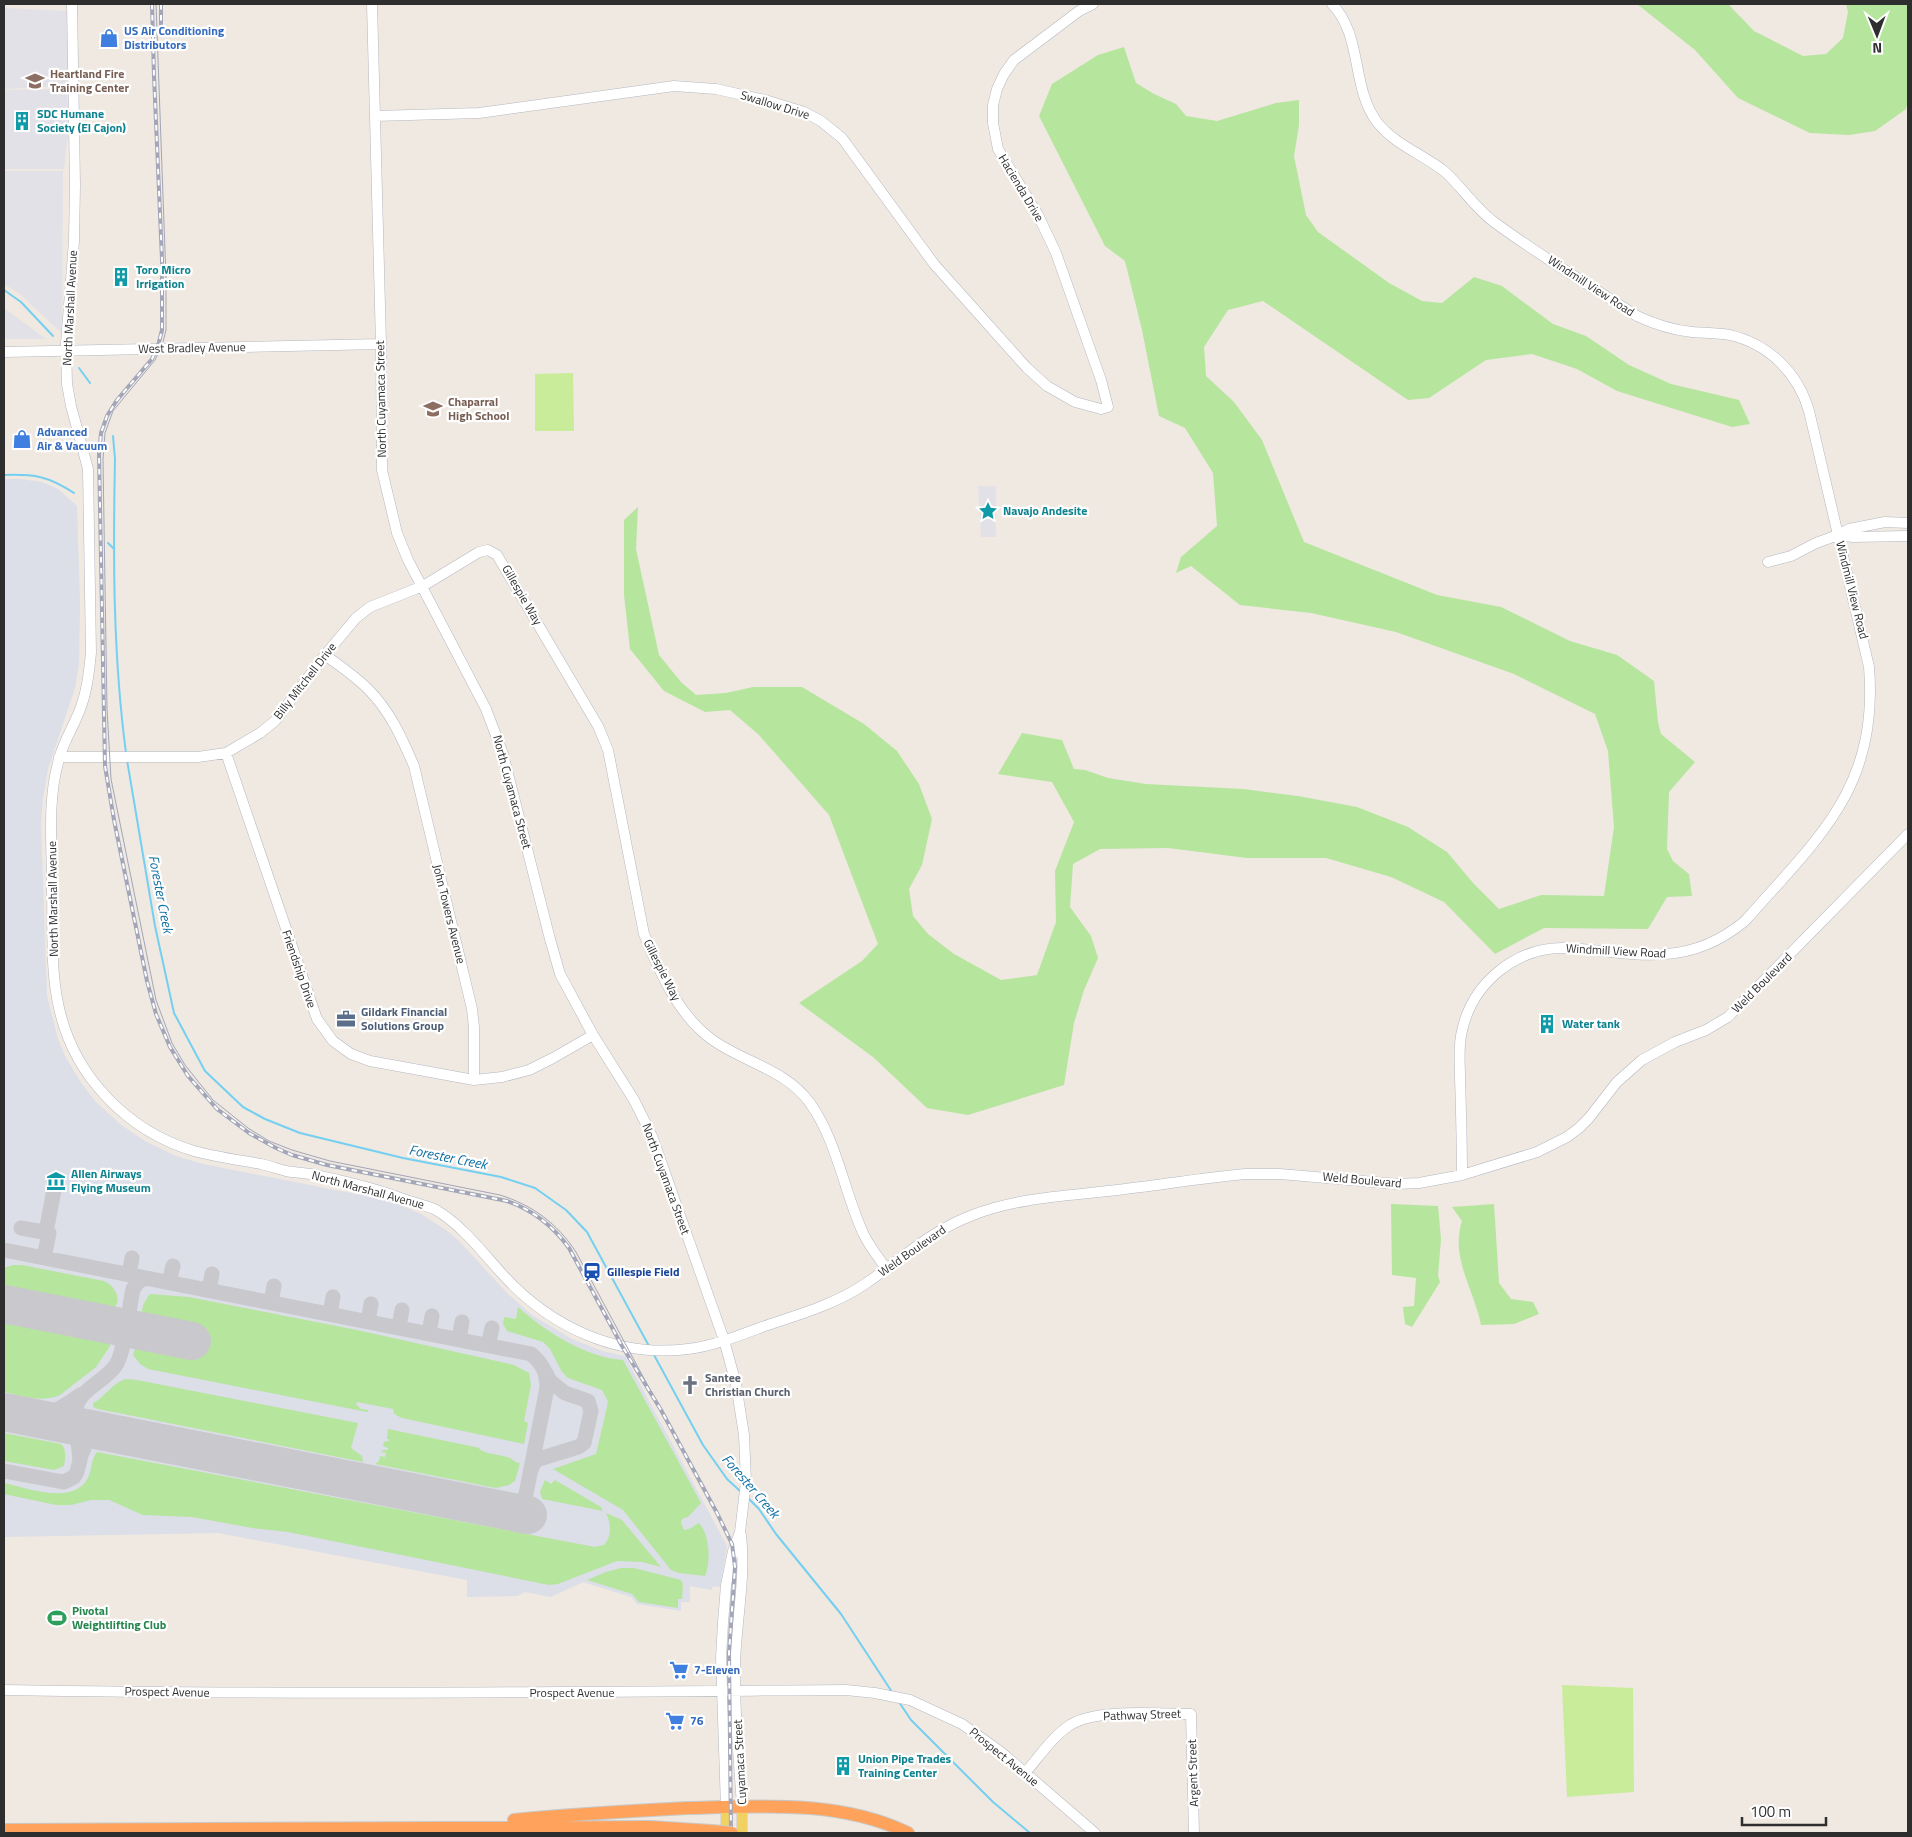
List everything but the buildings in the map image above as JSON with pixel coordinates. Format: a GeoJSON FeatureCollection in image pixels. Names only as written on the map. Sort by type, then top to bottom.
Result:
{"type":"FeatureCollection","features":[{"type":"Feature","properties":{"kind":"highway"},"geometry":{"type":"LineString","coordinates":[[444,1828],[600,1812],[742,1806],[836,1812],[888,1825],[908,1833]]}},
{"type":"Feature","properties":{"kind":"highway"},"geometry":{"type":"LineString","coordinates":[[4,1830],[650,1827],[732,1833]]}},
{"type":"Feature","properties":{"kind":"main road","name":"North Marshall Avenue"},"geometry":{"type":"LineString","coordinates":[[72,4],[75,185],[74,240],[66,350],[70,406],[88,469],[91,653],[82,707],[59,758],[51,813],[54,975],[58,1005],[73,1050],[85,1072],[108,1099],[143,1128],[162,1139],[195,1151],[288,1171],[318,1175],[368,1188],[431,1208],[447,1218],[474,1243],[520,1292],[548,1316],[584,1334],[607,1343],[633,1348],[667,1351],[700,1347],[724,1340]]}},
{"type":"Feature","properties":{"kind":"main road","name":"North Cuyamaca Street"},"geometry":{"type":"LineString","coordinates":[[372,4],[381,344],[382,470],[397,533],[408,560],[423,586],[495,730],[503,754],[560,974],[593,1034],[634,1100],[652,1136],[724,1340],[741,1408],[746,1482],[740,1532],[732,1555],[725,1595],[722,1692]]}},
{"type":"Feature","properties":{"kind":"main road","name":"Hacienda Drive"},"geometry":{"type":"LineString","coordinates":[[1093,4],[1072,16],[1014,60],[1004,74],[997,89],[993,123],[998,149],[1038,215],[1056,253],[1101,380],[1108,407]]}},
{"type":"Feature","properties":{"kind":"main road","name":"Windmill View Road"},"geometry":{"type":"LineString","coordinates":[[1332,4],[1341,14],[1347,27],[1366,102],[1375,120],[1393,138],[1427,159],[1445,173],[1493,221],[1637,316],[1675,330],[1721,334],[1746,340],[1762,348],[1783,364],[1794,379],[1806,403],[1867,653],[1870,695],[1869,723],[1855,775],[1840,807],[1827,827],[1745,921],[1716,941],[1688,951],[1666,954],[1637,954],[1564,948],[1545,950],[1518,959],[1502,968],[1488,981],[1471,1004],[1461,1034],[1462,1175]]}},
{"type":"Feature","properties":{"kind":"main road","name":"Swallow Drive"},"geometry":{"type":"LineString","coordinates":[[375,116],[479,113],[674,86],[716,89],[765,100],[804,112],[821,121],[842,138],[934,264],[1027,368],[1047,386],[1075,402],[1101,409],[1108,407]]}},
{"type":"Feature","properties":{"kind":"main road","name":"West Bradley Avenue"},"geometry":{"type":"LineString","coordinates":[[4,352],[381,344]]}},
{"type":"Feature","properties":{"kind":"main road"},"geometry":{"type":"LineString","coordinates":[[1768,562],[1791,556],[1816,542],[1838,535],[1850,528],[1876,524],[1908,523]]}},
{"type":"Feature","properties":{"kind":"main road"},"geometry":{"type":"LineString","coordinates":[[1838,535],[1854,538],[1908,536]]}},
{"type":"Feature","properties":{"kind":"main road","name":"Billy Mitchell Drive"},"geometry":{"type":"LineString","coordinates":[[59,758],[198,757],[226,753],[260,733],[275,721],[325,655],[356,618],[370,606],[423,586],[479,552],[488,550],[500,558]]}},
{"type":"Feature","properties":{"kind":"main road","name":"Gillespie Way"},"geometry":{"type":"LineString","coordinates":[[500,558],[598,726],[608,750],[644,934],[658,966],[681,1008],[700,1030],[715,1042],[778,1074],[794,1086],[808,1101],[825,1131],[863,1235],[886,1268]]}},
{"type":"Feature","properties":{"kind":"main road","name":"John Towers Avenue"},"geometry":{"type":"LineString","coordinates":[[325,655],[369,690],[388,714],[400,734],[414,766],[472,1009],[474,1080]]}},
{"type":"Feature","properties":{"kind":"main road","name":"Friendship Drive"},"geometry":{"type":"LineString","coordinates":[[226,753],[317,1019],[324,1030],[333,1041],[351,1054],[370,1062],[474,1080]]}},
{"type":"Feature","properties":{"kind":"main road","name":"Weld Boulevard"},"geometry":{"type":"LineString","coordinates":[[724,1340],[834,1301],[859,1287],[946,1226],[975,1214],[1029,1200],[1245,1174],[1310,1175],[1397,1184],[1419,1183],[1462,1175],[1537,1152],[1567,1137],[1589,1118],[1618,1082],[1642,1060],[1668,1045],[1706,1030],[1728,1017],[1908,834]]}},
{"type":"Feature","properties":{"kind":"main road"},"geometry":{"type":"LineString","coordinates":[[474,1080],[502,1077],[529,1070],[593,1034]]}},
{"type":"Feature","properties":{"kind":"main road","name":"North Cuyamaca Street"},"geometry":{"type":"LineString","coordinates":[[736,1692],[735,1666],[743,1550],[740,1532]]}},
{"type":"Feature","properties":{"kind":"main road","name":"Prospect Avenue"},"geometry":{"type":"LineString","coordinates":[[4,1690],[245,1693],[846,1690],[875,1693],[905,1698],[962,1724],[1001,1752],[1096,1833]]}},
{"type":"Feature","properties":{"kind":"main road","name":"Cuyamaca Street"},"geometry":{"type":"LineString","coordinates":[[722,1692],[726,1833]]}},
{"type":"Feature","properties":{"kind":"main road","name":"Cuyamaca Street"},"geometry":{"type":"LineString","coordinates":[[736,1692],[742,1833]]}},
{"type":"Feature","properties":{"kind":"main road","name":"Pathway Street"},"geometry":{"type":"LineString","coordinates":[[1025,1773],[1058,1734],[1071,1724],[1083,1719],[1106,1714],[1192,1714]]}},
{"type":"Feature","properties":{"kind":"main road","name":"Argent Street"},"geometry":{"type":"LineString","coordinates":[[1192,1714],[1194,1833]]}},
{"type":"Feature","properties":{"kind":"shaded area"},"geometry":{"type":"Polygon","coordinates":[[[4,8],[67,11],[69,86],[4,89],[4,8]]]}},
{"type":"Feature","properties":{"kind":"shaded area"},"geometry":{"type":"Polygon","coordinates":[[[67,89],[69,124],[64,169],[4,169],[4,90],[67,89]]]}},
{"type":"Feature","properties":{"kind":"shaded area"},"geometry":{"type":"Polygon","coordinates":[[[4,171],[63,171],[62,331],[57,329],[20,294],[4,284],[4,171]]]}},
{"type":"Feature","properties":{"kind":"shaded area"},"geometry":{"type":"Polygon","coordinates":[[[4,308],[46,339],[4,339],[4,308]]]}},
{"type":"Feature","properties":{"kind":"shaded area"},"geometry":{"type":"Polygon","coordinates":[[[4,479],[42,482],[58,489],[77,506],[80,602],[79,664],[75,688],[48,769],[41,825],[47,996],[58,1039],[65,1056],[80,1081],[96,1102],[120,1124],[145,1141],[176,1156],[203,1164],[393,1202],[421,1214],[446,1230],[460,1242],[507,1293],[532,1315],[572,1339],[602,1351],[625,1356],[727,1546],[720,1587],[713,1586],[712,1590],[690,1586],[690,1602],[681,1602],[681,1611],[637,1604],[631,1597],[583,1582],[551,1597],[525,1592],[517,1596],[467,1597],[467,1580],[218,1533],[4,1537],[4,479]]]}},
{"type":"Feature","properties":{"kind":"shaded area","name":"Navajo Andesite"},"geometry":{"type":"Polygon","coordinates":[[[978,486],[996,486],[996,537],[981,537],[978,486]]]}},
{"type":"Feature","properties":{"kind":"green space"},"geometry":{"type":"Polygon","coordinates":[[[1637,4],[1728,4],[1754,31],[1803,56],[1826,54],[1843,38],[1848,12],[1846,4],[1908,4],[1908,100],[1906,109],[1875,131],[1849,135],[1810,133],[1738,98],[1695,50],[1637,4]]]}},
{"type":"Feature","properties":{"kind":"green space"},"geometry":{"type":"Polygon","coordinates":[[[1124,47],[1136,83],[1176,104],[1186,116],[1217,121],[1276,103],[1299,100],[1299,125],[1294,156],[1306,215],[1318,232],[1389,283],[1422,301],[1442,303],[1474,277],[1502,286],[1553,324],[1586,336],[1629,365],[1671,384],[1739,400],[1750,424],[1732,427],[1617,391],[1577,369],[1532,354],[1486,360],[1429,398],[1408,400],[1263,301],[1228,310],[1204,347],[1206,376],[1234,402],[1262,440],[1304,542],[1437,595],[1501,607],[1570,641],[1617,655],[1654,681],[1661,734],[1695,762],[1669,792],[1667,849],[1673,861],[1689,874],[1692,896],[1667,897],[1648,929],[1544,928],[1495,954],[1444,902],[1391,877],[1326,858],[1247,858],[1168,848],[1100,849],[1073,864],[1070,907],[1091,936],[1098,958],[1084,990],[1074,1023],[1064,1085],[968,1115],[927,1108],[873,1057],[799,1003],[862,961],[878,944],[829,815],[759,735],[730,710],[705,712],[664,691],[630,649],[624,595],[624,520],[638,507],[636,549],[659,655],[681,682],[696,695],[726,693],[753,687],[802,687],[864,724],[897,751],[919,784],[932,819],[922,865],[909,889],[913,916],[928,934],[954,954],[1001,980],[1037,975],[1056,922],[1055,871],[1074,822],[1052,782],[998,774],[1022,733],[1062,740],[1074,769],[1085,770],[1108,778],[1146,784],[1243,789],[1298,796],[1357,807],[1408,827],[1447,852],[1474,884],[1499,909],[1541,895],[1604,896],[1614,827],[1608,751],[1595,714],[1514,674],[1396,632],[1311,613],[1240,605],[1191,566],[1176,573],[1181,557],[1217,526],[1213,473],[1185,428],[1159,416],[1142,330],[1125,261],[1105,246],[1039,116],[1052,84],[1098,55],[1124,47]]]}},
{"type":"Feature","properties":{"kind":"green space"},"geometry":{"type":"Polygon","coordinates":[[[573,373],[574,431],[535,431],[535,374],[573,373]]]}},
{"type":"Feature","properties":{"kind":"green space"},"geometry":{"type":"Polygon","coordinates":[[[1391,1204],[1438,1206],[1441,1239],[1438,1276],[1440,1282],[1412,1327],[1405,1324],[1403,1307],[1414,1306],[1416,1278],[1392,1275],[1391,1204]]]}},
{"type":"Feature","properties":{"kind":"green space"},"geometry":{"type":"Polygon","coordinates":[[[1494,1204],[1499,1283],[1511,1299],[1533,1302],[1539,1314],[1514,1324],[1481,1325],[1461,1261],[1459,1235],[1462,1221],[1452,1207],[1494,1204]]]}},
{"type":"Feature","properties":{"kind":"green space"},"geometry":{"type":"Polygon","coordinates":[[[22,1265],[104,1281],[111,1286],[116,1294],[116,1305],[113,1309],[101,1309],[4,1291],[4,1268],[22,1265]]]}},
{"type":"Feature","properties":{"kind":"green space"},"geometry":{"type":"Polygon","coordinates":[[[150,1294],[189,1297],[357,1330],[514,1365],[529,1373],[531,1385],[524,1421],[528,1423],[524,1444],[402,1418],[394,1414],[393,1409],[357,1402],[356,1404],[361,1409],[369,1410],[367,1412],[148,1369],[140,1364],[133,1355],[137,1343],[192,1353],[194,1352],[198,1333],[193,1330],[145,1319],[142,1316],[142,1310],[150,1294]]]}},
{"type":"Feature","properties":{"kind":"green space"},"geometry":{"type":"Polygon","coordinates":[[[518,1307],[554,1334],[580,1349],[609,1358],[623,1360],[701,1503],[688,1517],[682,1519],[681,1523],[684,1530],[699,1523],[703,1528],[709,1556],[705,1576],[679,1573],[671,1570],[623,1510],[553,1469],[596,1454],[608,1401],[602,1390],[568,1378],[562,1372],[550,1349],[543,1342],[507,1331],[503,1324],[504,1317],[516,1319],[518,1307]]]}},
{"type":"Feature","properties":{"kind":"green space"},"geometry":{"type":"Polygon","coordinates":[[[4,1316],[102,1336],[109,1341],[110,1346],[96,1367],[60,1395],[39,1399],[4,1392],[4,1316]]]}},
{"type":"Feature","properties":{"kind":"green space"},"geometry":{"type":"Polygon","coordinates":[[[126,1379],[358,1423],[351,1448],[362,1456],[363,1462],[93,1407],[93,1403],[116,1384],[126,1379]]]}},
{"type":"Feature","properties":{"kind":"green space"},"geometry":{"type":"Polygon","coordinates":[[[388,1429],[480,1448],[487,1452],[510,1458],[520,1463],[515,1481],[509,1485],[496,1488],[375,1464],[379,1461],[380,1456],[385,1457],[386,1453],[381,1452],[388,1450],[388,1448],[383,1446],[384,1442],[391,1440],[387,1439],[388,1429]]]}},
{"type":"Feature","properties":{"kind":"green space"},"geometry":{"type":"Polygon","coordinates":[[[4,1433],[61,1444],[65,1451],[64,1466],[54,1470],[4,1461],[4,1433]]]}},
{"type":"Feature","properties":{"kind":"green space"},"geometry":{"type":"Polygon","coordinates":[[[97,1452],[595,1547],[604,1545],[607,1542],[610,1525],[606,1513],[622,1520],[661,1567],[642,1562],[617,1561],[558,1584],[549,1585],[288,1532],[252,1528],[192,1517],[143,1515],[109,1500],[91,1500],[71,1505],[56,1505],[4,1494],[4,1483],[49,1493],[72,1491],[81,1486],[88,1478],[97,1452]]]}},
{"type":"Feature","properties":{"kind":"green space"},"geometry":{"type":"Polygon","coordinates":[[[545,1480],[551,1484],[555,1480],[601,1507],[603,1511],[542,1499],[540,1492],[545,1480]]]}},
{"type":"Feature","properties":{"kind":"green space"},"geometry":{"type":"Polygon","coordinates":[[[621,1568],[634,1568],[681,1580],[683,1584],[682,1599],[678,1599],[678,1608],[639,1602],[632,1594],[587,1580],[621,1568]]]}},
{"type":"Feature","properties":{"kind":"green space"},"geometry":{"type":"Polygon","coordinates":[[[1562,1685],[1633,1688],[1634,1792],[1567,1797],[1562,1685]]]}},
{"type":"Feature","properties":{"kind":"waterway","name":"Forester Creek"},"geometry":{"type":"LineString","coordinates":[[4,290],[21,302],[53,336]]}},
{"type":"Feature","properties":{"kind":"waterway","name":"Forester Creek"},"geometry":{"type":"LineString","coordinates":[[79,368],[90,383]]}},
{"type":"Feature","properties":{"kind":"waterway","name":"Forester Creek"},"geometry":{"type":"LineString","coordinates":[[113,436],[115,459],[114,569],[116,643],[126,753]]}},
{"type":"Feature","properties":{"kind":"waterway"},"geometry":{"type":"LineString","coordinates":[[4,475],[40,477],[74,493]]}},
{"type":"Feature","properties":{"kind":"waterway","name":"Forester Creek"},"geometry":{"type":"LineString","coordinates":[[108,543],[114,549]]}},
{"type":"Feature","properties":{"kind":"waterway","name":"Forester Creek"},"geometry":{"type":"LineString","coordinates":[[127,760],[155,926],[174,1013],[205,1071],[243,1107],[265,1119],[300,1133],[403,1158],[501,1177],[535,1188],[566,1210],[587,1232],[649,1346]]}},
{"type":"Feature","properties":{"kind":"waterway","name":"Forester Creek"},"geometry":{"type":"LineString","coordinates":[[654,1355],[703,1445],[727,1479],[740,1491]]}},
{"type":"Feature","properties":{"kind":"waterway","name":"Forester Creek"},"geometry":{"type":"LineString","coordinates":[[748,1498],[759,1509],[776,1534],[841,1614],[892,1692]]}},
{"type":"Feature","properties":{"kind":"waterway","name":"Forester Creek"},"geometry":{"type":"LineString","coordinates":[[899,1702],[911,1720],[993,1802],[1030,1833]]}},
{"type":"Feature","properties":{"kind":"taxiway"},"geometry":{"type":"LineString","coordinates":[[46,1232],[54,1190]]}},
{"type":"Feature","properties":{"kind":"taxiway"},"geometry":{"type":"LineString","coordinates":[[21,1228],[49,1233],[44,1258]]}},
{"type":"Feature","properties":{"kind":"taxiway"},"geometry":{"type":"LineString","coordinates":[[4,1250],[531,1354],[544,1369],[547,1388],[522,1514]]}},
{"type":"Feature","properties":{"kind":"taxiway"},"geometry":{"type":"LineString","coordinates":[[129,1274],[132,1258]]}},
{"type":"Feature","properties":{"kind":"taxiway"},"geometry":{"type":"LineString","coordinates":[[169,1282],[173,1266]]}},
{"type":"Feature","properties":{"kind":"taxiway"},"geometry":{"type":"LineString","coordinates":[[209,1290],[212,1274]]}},
{"type":"Feature","properties":{"kind":"taxiway"},"geometry":{"type":"LineString","coordinates":[[4,1471],[64,1482],[74,1477],[80,1460],[75,1413],[77,1405],[86,1392],[105,1377],[116,1365],[124,1340],[133,1289],[139,1281],[146,1278]]}},
{"type":"Feature","properties":{"kind":"taxiway"},"geometry":{"type":"LineString","coordinates":[[271,1302],[274,1286]]}},
{"type":"Feature","properties":{"kind":"taxiway"},"geometry":{"type":"LineString","coordinates":[[330,1314],[333,1297]]}},
{"type":"Feature","properties":{"kind":"taxiway"},"geometry":{"type":"LineString","coordinates":[[368,1321],[371,1304]]}},
{"type":"Feature","properties":{"kind":"taxiway"},"geometry":{"type":"LineString","coordinates":[[399,1327],[402,1310]]}},
{"type":"Feature","properties":{"kind":"taxiway"},"geometry":{"type":"LineString","coordinates":[[429,1333],[432,1316]]}},
{"type":"Feature","properties":{"kind":"taxiway"},"geometry":{"type":"LineString","coordinates":[[459,1339],[462,1322]]}},
{"type":"Feature","properties":{"kind":"taxiway"},"geometry":{"type":"LineString","coordinates":[[488,1345],[492,1328]]}},
{"type":"Feature","properties":{"kind":"taxiway"},"geometry":{"type":"LineString","coordinates":[[531,1470],[534,1463],[539,1459],[578,1447],[584,1443],[591,1411],[588,1401],[565,1393],[550,1381],[546,1373]]}},
{"type":"Feature","properties":{"kind":"taxiway"},"geometry":{"type":"LineString","coordinates":[[4,1411],[36,1416],[44,1415],[60,1408],[80,1395]]}},
{"type":"Feature","properties":{"kind":"taxiway"},"geometry":{"type":"LineString","coordinates":[[35,1419],[66,1427],[78,1442]]}},
{"type":"Feature","properties":{"kind":"taxiway"},"geometry":{"type":"LineString","coordinates":[[80,1458],[86,1443],[103,1433],[157,1443]]}},
{"type":"Feature","properties":{"kind":"runway"},"geometry":{"type":"LineString","coordinates":[[4,1304],[192,1341]]}},
{"type":"Feature","properties":{"kind":"runway"},"geometry":{"type":"LineString","coordinates":[[4,1412],[528,1515]]}},
{"type":"Feature","properties":{"kind":"tram line"},"geometry":{"type":"LineString","coordinates":[[156,4],[166,278],[166,330],[162,346],[155,360],[113,411],[105,433],[103,460],[107,709],[111,779],[156,1000],[172,1043],[185,1065],[213,1100],[248,1128],[269,1141],[330,1161],[500,1195],[523,1204],[543,1216],[561,1232],[576,1252],[661,1410]]}},
{"type":"Feature","properties":{"kind":"railway"},"geometry":{"type":"LineString","coordinates":[[152,4],[162,259],[162,330],[152,359],[117,400],[107,416],[101,433],[99,455],[105,766],[114,820],[147,981],[156,1014],[170,1047],[188,1076],[217,1109],[249,1133],[292,1155],[327,1165],[507,1201],[525,1209],[542,1220],[569,1248],[622,1346],[661,1410],[732,1544],[735,1567],[729,1653],[731,1833]]}},
{"type":"Feature","properties":{"kind":"railway"},"geometry":{"type":"LineString","coordinates":[[161,4],[161,26]]}},
{"type":"Feature","properties":{"kind":"place","name":"US Air Conditioning Distributors"},"geometry":{"type":"Point","coordinates":[109,38]}},
{"type":"Feature","properties":{"kind":"place","name":"Heartland Fire Training Center"},"geometry":{"type":"Point","coordinates":[35,81]}},
{"type":"Feature","properties":{"kind":"place","name":"SDC Humane Society (El Cajon)"},"geometry":{"type":"Point","coordinates":[22,121]}},
{"type":"Feature","properties":{"kind":"place","name":"Toro Micro Irrigation"},"geometry":{"type":"Point","coordinates":[121,277]}},
{"type":"Feature","properties":{"kind":"place","name":"Chaparral High School"},"geometry":{"type":"Point","coordinates":[433,409]}},
{"type":"Feature","properties":{"kind":"place","name":"Advanced Air & Vacuum"},"geometry":{"type":"Point","coordinates":[22,439]}},
{"type":"Feature","properties":{"kind":"place","name":"Navajo Andesite"},"geometry":{"type":"Point","coordinates":[988,511]}},
{"type":"Feature","properties":{"kind":"place","name":"Gildark Financial Solutions Group"},"geometry":{"type":"Point","coordinates":[346,1019]}},
{"type":"Feature","properties":{"kind":"place","name":"Water tank"},"geometry":{"type":"Point","coordinates":[1547,1024]}},
{"type":"Feature","properties":{"kind":"place","name":"Allen Airways Flying Museum"},"geometry":{"type":"Point","coordinates":[56,1181]}},
{"type":"Feature","properties":{"kind":"place","name":"Gillespie Field"},"geometry":{"type":"Point","coordinates":[592,1272]}},
{"type":"Feature","properties":{"kind":"place","name":"Santee Christian Church"},"geometry":{"type":"Point","coordinates":[690,1385]}},
{"type":"Feature","properties":{"kind":"place","name":"Pivotal Weightlifting Club"},"geometry":{"type":"Point","coordinates":[57,1618]}},
{"type":"Feature","properties":{"kind":"place","name":"7-Eleven"},"geometry":{"type":"Point","coordinates":[679,1670]}},
{"type":"Feature","properties":{"kind":"place","name":"76"},"geometry":{"type":"Point","coordinates":[675,1721]}},
{"type":"Feature","properties":{"kind":"place","name":"Union Pipe Trades Training Center"},"geometry":{"type":"Point","coordinates":[843,1766]}}]}
